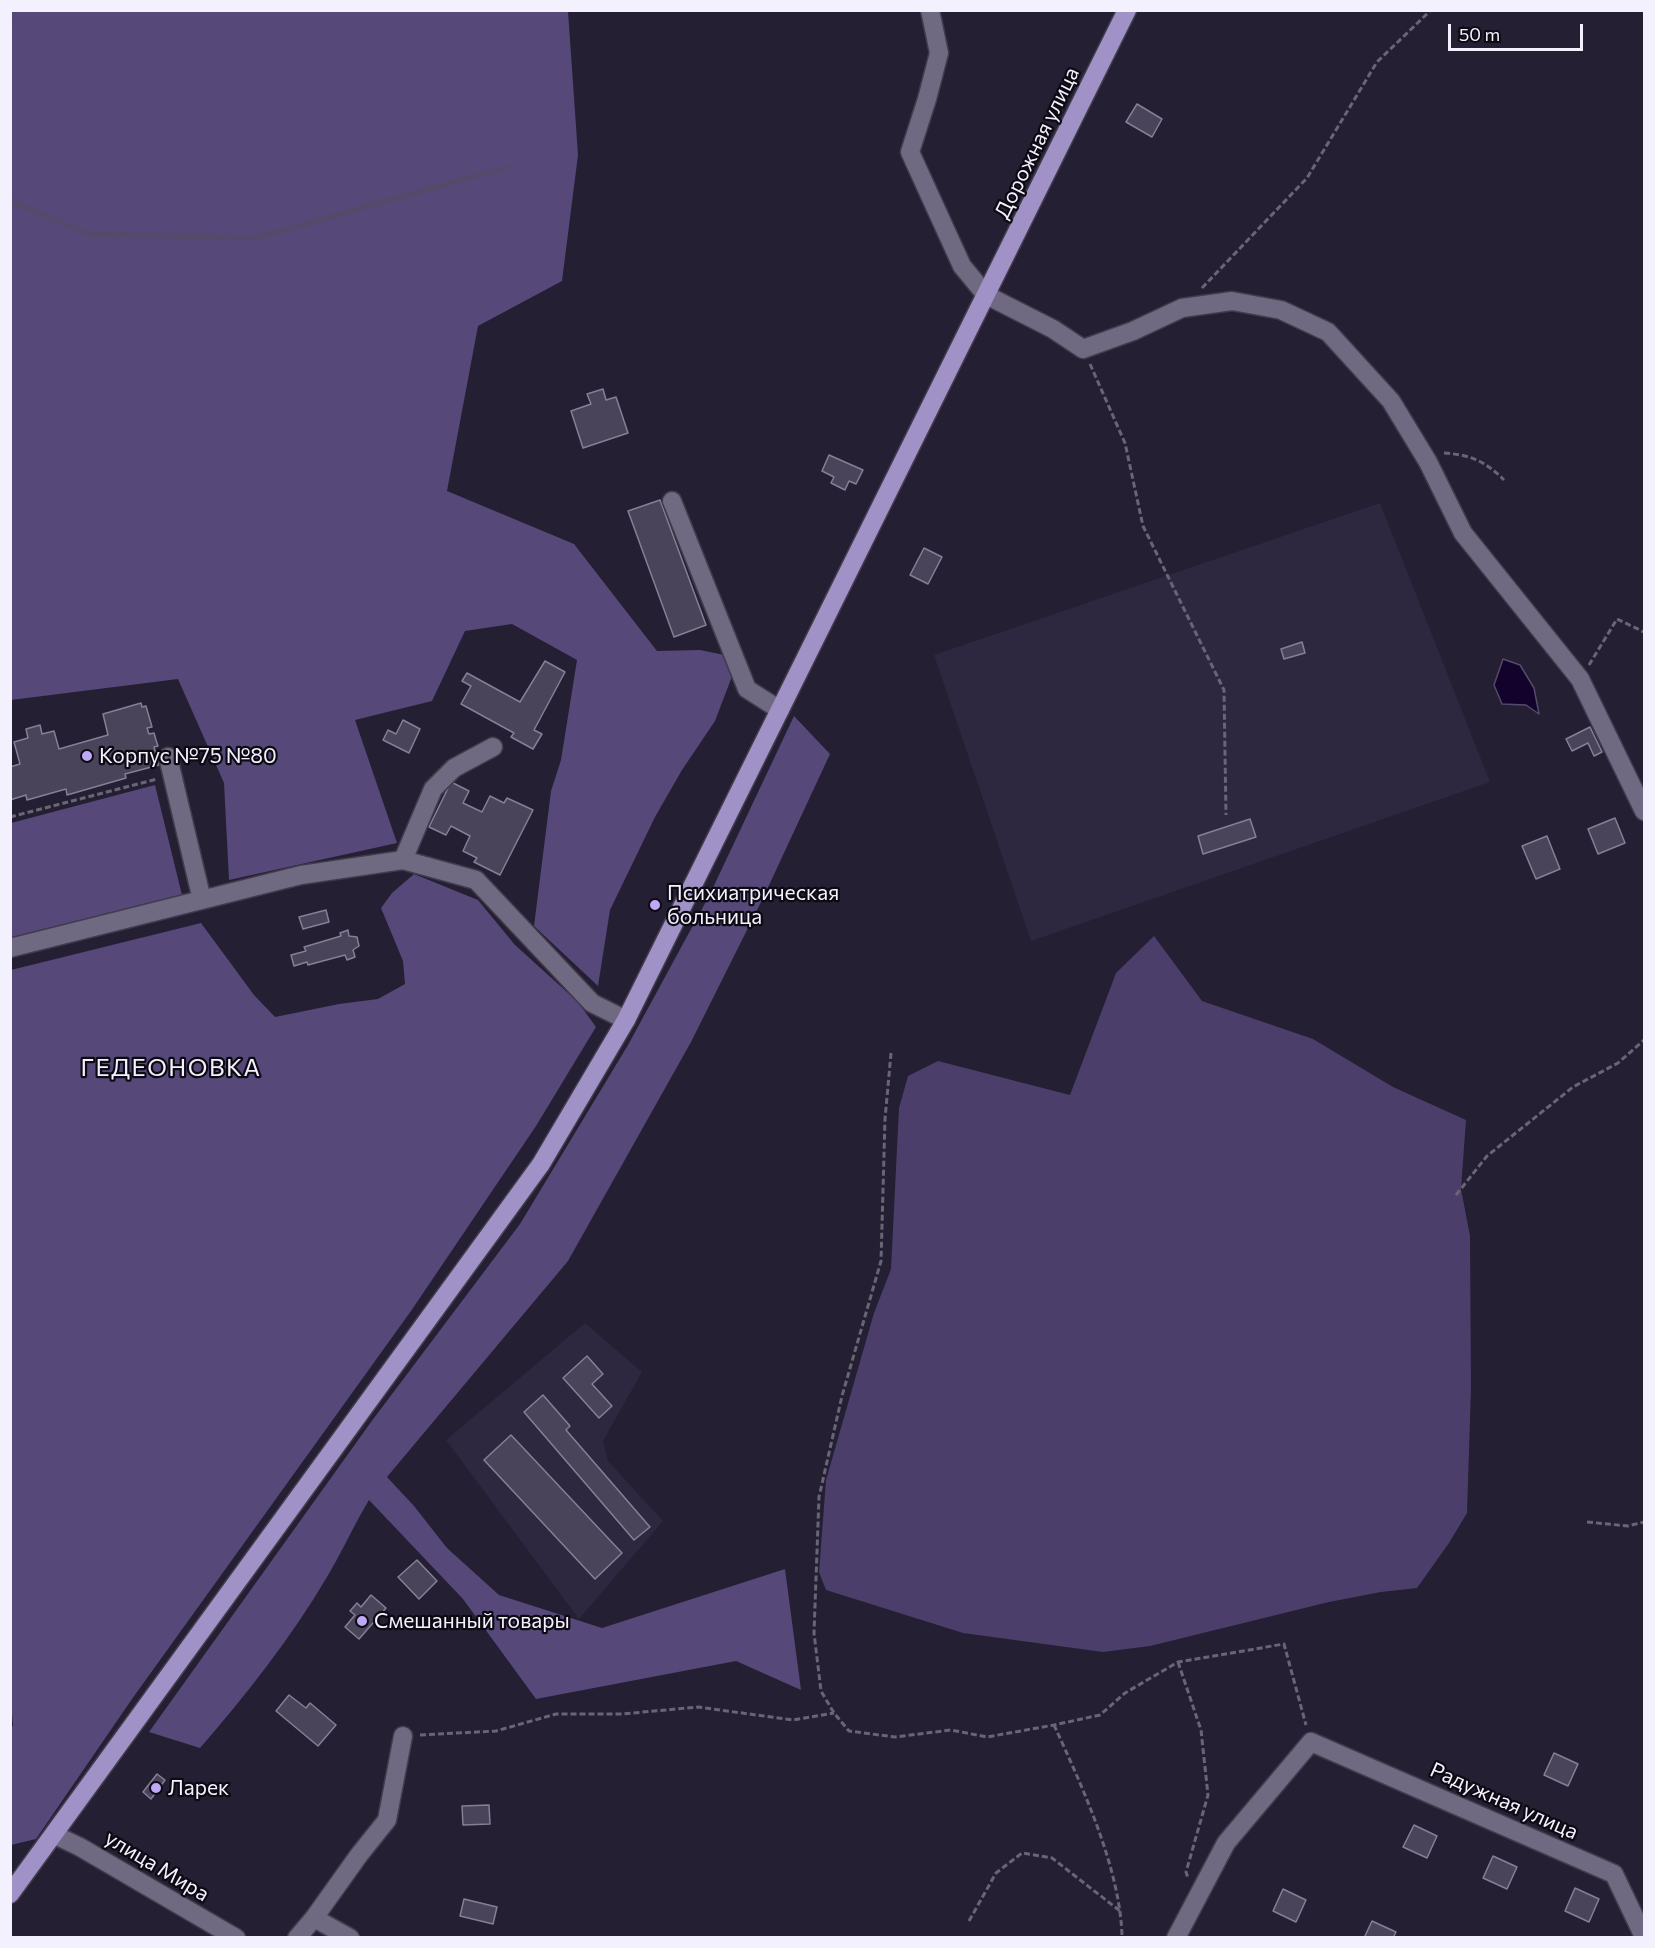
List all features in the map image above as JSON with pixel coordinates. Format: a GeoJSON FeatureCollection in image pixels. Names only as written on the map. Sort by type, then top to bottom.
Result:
{"type":"FeatureCollection","features":[{"type":"Feature","properties":{"kind":"main road","name":"Дорожная улица"},"geometry":{"type":"LineString","coordinates":[[10,1894],[20,1870],[55,1834],[541,1164],[626,1020],[1127,10]]}},
{"type":"Feature","properties":{"kind":"street"},"geometry":{"type":"LineString","coordinates":[[930,10],[939,52],[910,152],[962,266],[986,295],[1053,329],[1083,349],[1132,332],[1182,308],[1232,301],[1281,310],[1328,332],[1391,401],[1422,452],[1463,533],[1580,679],[1644,811]]}},
{"type":"Feature","properties":{"kind":"street"},"geometry":{"type":"LineString","coordinates":[[672,501],[747,689],[780,710]]}},
{"type":"Feature","properties":{"kind":"street"},"geometry":{"type":"LineString","coordinates":[[403,860],[433,789],[454,768],[493,747]]}},
{"type":"Feature","properties":{"kind":"street"},"geometry":{"type":"LineString","coordinates":[[170,766],[202,900]]}},
{"type":"Feature","properties":{"kind":"street"},"geometry":{"type":"LineString","coordinates":[[10,948],[301,875],[403,860],[476,880],[592,1003],[626,1020]]}},
{"type":"Feature","properties":{"kind":"street"},"geometry":{"type":"LineString","coordinates":[[297,1938],[387,1820],[403,1736]]}},
{"type":"Feature","properties":{"kind":"street"},"geometry":{"type":"LineString","coordinates":[[1176,1938],[1227,1843],[1311,1742]]}},
{"type":"Feature","properties":{"kind":"street","name":"Радужная улица"},"geometry":{"type":"LineString","coordinates":[[1311,1742],[1614,1874],[1644,1937]]}},
{"type":"Feature","properties":{"kind":"street","name":"улица Мира"},"geometry":{"type":"LineString","coordinates":[[55,1834],[236,1938]]}},
{"type":"Feature","properties":{"kind":"street"},"geometry":{"type":"LineString","coordinates":[[314,1918],[350,1938]]}},
{"type":"Feature","properties":{"kind":"path"},"geometry":{"type":"LineString","coordinates":[[1182,308],[1307,178],[1377,62],[1431,10]]}},
{"type":"Feature","properties":{"kind":"path"},"geometry":{"type":"LineString","coordinates":[[1083,349],[1125,443],[1143,525],[1224,690],[1226,815]]}},
{"type":"Feature","properties":{"kind":"path"},"geometry":{"type":"LineString","coordinates":[[1422,452],[1463,454],[1490,466],[1504,480]]}},
{"type":"Feature","properties":{"kind":"path"},"geometry":{"type":"LineString","coordinates":[[1580,679],[1617,619],[1644,632]]}},
{"type":"Feature","properties":{"kind":"path"},"geometry":{"type":"LineString","coordinates":[[10,817],[170,766]]}},
{"type":"Feature","properties":{"kind":"path"},"geometry":{"type":"LineString","coordinates":[[1456,1195],[1487,1155],[1573,1087],[1618,1063],[1644,1040]]}},
{"type":"Feature","properties":{"kind":"path"},"geometry":{"type":"LineString","coordinates":[[891,1053],[885,1119],[881,1261],[842,1396],[819,1497],[813,1633],[821,1690],[834,1713],[849,1731],[896,1737],[951,1730],[987,1737],[1100,1715],[1125,1693],[1178,1662],[1284,1644],[1311,1742]]}},
{"type":"Feature","properties":{"kind":"path"},"geometry":{"type":"LineString","coordinates":[[1587,1522],[1628,1526],[1644,1522]]}},
{"type":"Feature","properties":{"kind":"path"},"geometry":{"type":"LineString","coordinates":[[1178,1662],[1201,1730],[1208,1795],[1186,1872],[1194,1902]]}},
{"type":"Feature","properties":{"kind":"path"},"geometry":{"type":"LineString","coordinates":[[403,1736],[496,1731],[556,1714],[622,1714],[698,1707],[793,1720],[834,1713]]}},
{"type":"Feature","properties":{"kind":"path"},"geometry":{"type":"LineString","coordinates":[[1054,1725],[1081,1784],[1109,1863],[1122,1912],[1122,1938]]}},
{"type":"Feature","properties":{"kind":"path"},"geometry":{"type":"LineString","coordinates":[[969,1921],[996,1873],[1022,1853],[1052,1858],[1122,1912]]}},
{"type":"Feature","properties":{"kind":"shaded area"},"geometry":{"type":"Polygon","coordinates":[[[10,11],[568,11],[578,155],[562,281],[478,326],[447,491],[574,544],[657,651],[700,650],[739,658],[715,721],[682,770],[655,817],[610,910],[598,986],[534,926],[551,791],[561,760],[577,660],[512,624],[465,631],[432,701],[355,720],[397,843],[229,880],[224,783],[178,679],[11,700],[10,11]]]}},
{"type":"Feature","properties":{"kind":"shaded area"},"geometry":{"type":"Polygon","coordinates":[[[1380,503],[1490,782],[1031,941],[934,655],[1380,503]]]}},
{"type":"Feature","properties":{"kind":"shaded area"},"geometry":{"type":"Polygon","coordinates":[[[1503,659],[1520,665],[1534,688],[1539,714],[1526,705],[1502,704],[1494,685],[1503,659]]]}},
{"type":"Feature","properties":{"kind":"shaded area"},"geometry":{"type":"Polygon","coordinates":[[[794,716],[830,754],[764,896],[691,1042],[568,1261],[387,1477],[414,1506],[447,1548],[499,1595],[602,1628],[785,1569],[801,1690],[736,1661],[536,1699],[463,1599],[369,1500],[313,1600],[251,1687],[200,1748],[149,1732],[371,1422],[520,1224],[628,1045],[709,896],[794,716]]]}},
{"type":"Feature","properties":{"kind":"shaded area"},"geometry":{"type":"Polygon","coordinates":[[[155,785],[182,895],[11,939],[11,823],[155,785]]]}},
{"type":"Feature","properties":{"kind":"shaded area"},"geometry":{"type":"Polygon","coordinates":[[[414,874],[478,900],[515,945],[578,1002],[596,1027],[536,1126],[411,1311],[132,1699],[36,1839],[11,1845],[10,1732],[13,1725],[10,1692],[11,970],[201,923],[254,995],[275,1017],[378,999],[405,984],[403,961],[381,908],[392,893],[414,874]]]}},
{"type":"Feature","properties":{"kind":"shaded area"},"geometry":{"type":"Polygon","coordinates":[[[1154,936],[1202,1001],[1313,1039],[1393,1087],[1466,1120],[1461,1189],[1470,1236],[1471,1388],[1467,1513],[1417,1588],[1329,1602],[1150,1646],[1103,1652],[963,1633],[826,1590],[819,1572],[826,1480],[874,1313],[891,1269],[899,1108],[908,1076],[938,1061],[1070,1095],[1116,973],[1154,936]]]}},
{"type":"Feature","properties":{"kind":"shaded area"},"geometry":{"type":"Polygon","coordinates":[[[585,1323],[642,1372],[603,1441],[608,1461],[663,1521],[579,1619],[446,1440],[585,1323]]]}},
{"type":"Feature","properties":{"kind":"building"},"geometry":{"type":"Polygon","coordinates":[[[1137,104],[1162,119],[1152,137],[1126,122],[1137,104]]]}},
{"type":"Feature","properties":{"kind":"building"},"geometry":{"type":"Polygon","coordinates":[[[603,389],[606,400],[616,397],[628,433],[583,448],[571,411],[591,404],[587,394],[603,389]]]}},
{"type":"Feature","properties":{"kind":"building"},"geometry":{"type":"Polygon","coordinates":[[[829,455],[863,470],[856,484],[849,481],[845,490],[831,483],[834,477],[822,471],[829,455]]]}},
{"type":"Feature","properties":{"kind":"building"},"geometry":{"type":"Polygon","coordinates":[[[660,500],[706,625],[674,637],[628,511],[660,500]]]}},
{"type":"Feature","properties":{"kind":"building"},"geometry":{"type":"Polygon","coordinates":[[[924,548],[942,557],[928,584],[910,575],[924,548]]]}},
{"type":"Feature","properties":{"kind":"building"},"geometry":{"type":"Polygon","coordinates":[[[1302,642],[1305,653],[1284,659],[1281,649],[1302,642]]]}},
{"type":"Feature","properties":{"kind":"building"},"geometry":{"type":"Polygon","coordinates":[[[545,661],[565,672],[534,730],[542,734],[533,749],[511,737],[514,733],[461,704],[471,686],[462,681],[467,673],[520,702],[545,661]]]}},
{"type":"Feature","properties":{"kind":"building","name":"Корпус №75 №80"},"geometry":{"type":"Polygon","coordinates":[[[141,703],[142,707],[146,706],[152,727],[147,728],[149,734],[154,733],[158,746],[154,747],[159,765],[125,774],[126,778],[67,795],[66,789],[27,800],[26,795],[10,800],[10,767],[20,764],[14,742],[28,738],[26,729],[40,725],[42,734],[54,731],[59,749],[108,735],[103,714],[141,703]]]}},
{"type":"Feature","properties":{"kind":"building"},"geometry":{"type":"Polygon","coordinates":[[[403,720],[420,729],[409,753],[383,740],[388,730],[396,734],[403,720]]]}},
{"type":"Feature","properties":{"kind":"building"},"geometry":{"type":"Polygon","coordinates":[[[1590,727],[1602,752],[1594,756],[1588,743],[1572,751],[1566,739],[1590,727]]]}},
{"type":"Feature","properties":{"kind":"building"},"geometry":{"type":"Polygon","coordinates":[[[451,782],[469,791],[463,803],[482,812],[490,796],[504,803],[507,798],[533,810],[500,875],[474,862],[477,858],[463,851],[470,836],[451,826],[446,835],[429,827],[451,782]]]}},
{"type":"Feature","properties":{"kind":"building"},"geometry":{"type":"Polygon","coordinates":[[[1615,818],[1625,843],[1598,854],[1588,829],[1615,818]]]}},
{"type":"Feature","properties":{"kind":"building"},"geometry":{"type":"Polygon","coordinates":[[[1250,819],[1256,837],[1203,854],[1198,836],[1250,819]]]}},
{"type":"Feature","properties":{"kind":"building"},"geometry":{"type":"Polygon","coordinates":[[[1547,836],[1560,869],[1536,879],[1522,846],[1547,836]]]}},
{"type":"Feature","properties":{"kind":"building"},"geometry":{"type":"Polygon","coordinates":[[[326,910],[329,922],[303,929],[299,917],[326,910]]]}},
{"type":"Feature","properties":{"kind":"building"},"geometry":{"type":"Polygon","coordinates":[[[348,930],[349,936],[357,937],[359,946],[353,950],[355,957],[347,960],[345,955],[308,965],[307,962],[294,966],[291,955],[306,951],[304,947],[341,936],[340,933],[348,930]]]}},
{"type":"Feature","properties":{"kind":"building"},"geometry":{"type":"Polygon","coordinates":[[[587,1356],[603,1374],[592,1384],[612,1406],[599,1418],[563,1378],[587,1356]]]}},
{"type":"Feature","properties":{"kind":"building"},"geometry":{"type":"Polygon","coordinates":[[[543,1395],[570,1426],[566,1430],[650,1527],[634,1540],[524,1412],[543,1395]]]}},
{"type":"Feature","properties":{"kind":"building"},"geometry":{"type":"Polygon","coordinates":[[[511,1435],[622,1553],[595,1579],[484,1460],[511,1435]]]}},
{"type":"Feature","properties":{"kind":"building"},"geometry":{"type":"Polygon","coordinates":[[[417,1560],[437,1581],[419,1599],[398,1577],[417,1560]]]}},
{"type":"Feature","properties":{"kind":"building","name":"Смешанный товары"},"geometry":{"type":"Polygon","coordinates":[[[371,1595],[386,1608],[359,1639],[345,1627],[355,1615],[350,1611],[357,1603],[361,1607],[371,1595]]]}},
{"type":"Feature","properties":{"kind":"building"},"geometry":{"type":"Polygon","coordinates":[[[289,1695],[306,1708],[310,1703],[336,1725],[318,1746],[276,1711],[289,1695]]]}},
{"type":"Feature","properties":{"kind":"building"},"geometry":{"type":"Polygon","coordinates":[[[1554,1753],[1578,1764],[1568,1786],[1544,1775],[1554,1753]]]}},
{"type":"Feature","properties":{"kind":"building"},"geometry":{"type":"Polygon","coordinates":[[[157,1774],[165,1780],[151,1799],[143,1792],[157,1774]]]}},
{"type":"Feature","properties":{"kind":"building"},"geometry":{"type":"Polygon","coordinates":[[[489,1805],[490,1824],[463,1825],[462,1806],[489,1805]]]}},
{"type":"Feature","properties":{"kind":"building"},"geometry":{"type":"Polygon","coordinates":[[[1414,1825],[1437,1836],[1427,1858],[1403,1847],[1414,1825]]]}},
{"type":"Feature","properties":{"kind":"building"},"geometry":{"type":"Polygon","coordinates":[[[1493,1856],[1517,1867],[1507,1889],[1483,1878],[1493,1856]]]}},
{"type":"Feature","properties":{"kind":"building"},"geometry":{"type":"Polygon","coordinates":[[[1575,1888],[1599,1899],[1589,1922],[1565,1911],[1575,1888]]]}},
{"type":"Feature","properties":{"kind":"building"},"geometry":{"type":"Polygon","coordinates":[[[1283,1889],[1306,1900],[1296,1922],[1273,1911],[1283,1889]]]}},
{"type":"Feature","properties":{"kind":"building"},"geometry":{"type":"Polygon","coordinates":[[[464,1899],[497,1907],[493,1924],[460,1916],[464,1899]]]}},
{"type":"Feature","properties":{"kind":"building"},"geometry":{"type":"Polygon","coordinates":[[[1372,1921],[1396,1932],[1393,1938],[1364,1938],[1372,1921]]]}},
{"type":"Feature","properties":{"kind":"waterway"},"geometry":{"type":"LineString","coordinates":[[10,22],[13,10]]}},
{"type":"Feature","properties":{"kind":"waterway"},"geometry":{"type":"LineString","coordinates":[[10,201],[89,234],[255,238],[508,167]]}},
{"type":"Feature","properties":{"kind":"place","name":"Корпус №75 №80"},"geometry":{"type":"Point","coordinates":[87,756]}},
{"type":"Feature","properties":{"kind":"place","name":"Психиатрическая больница"},"geometry":{"type":"Point","coordinates":[655,905]}},
{"type":"Feature","properties":{"kind":"place","name":"Смешанный товары"},"geometry":{"type":"Point","coordinates":[362,1621]}},
{"type":"Feature","properties":{"kind":"place","name":"Ларек"},"geometry":{"type":"Point","coordinates":[156,1788]}},
{"type":"Feature","properties":{"kind":"district","name":"ГЕДЕОНОВКА"},"geometry":{"type":"Point","coordinates":[171,1068]}}]}
